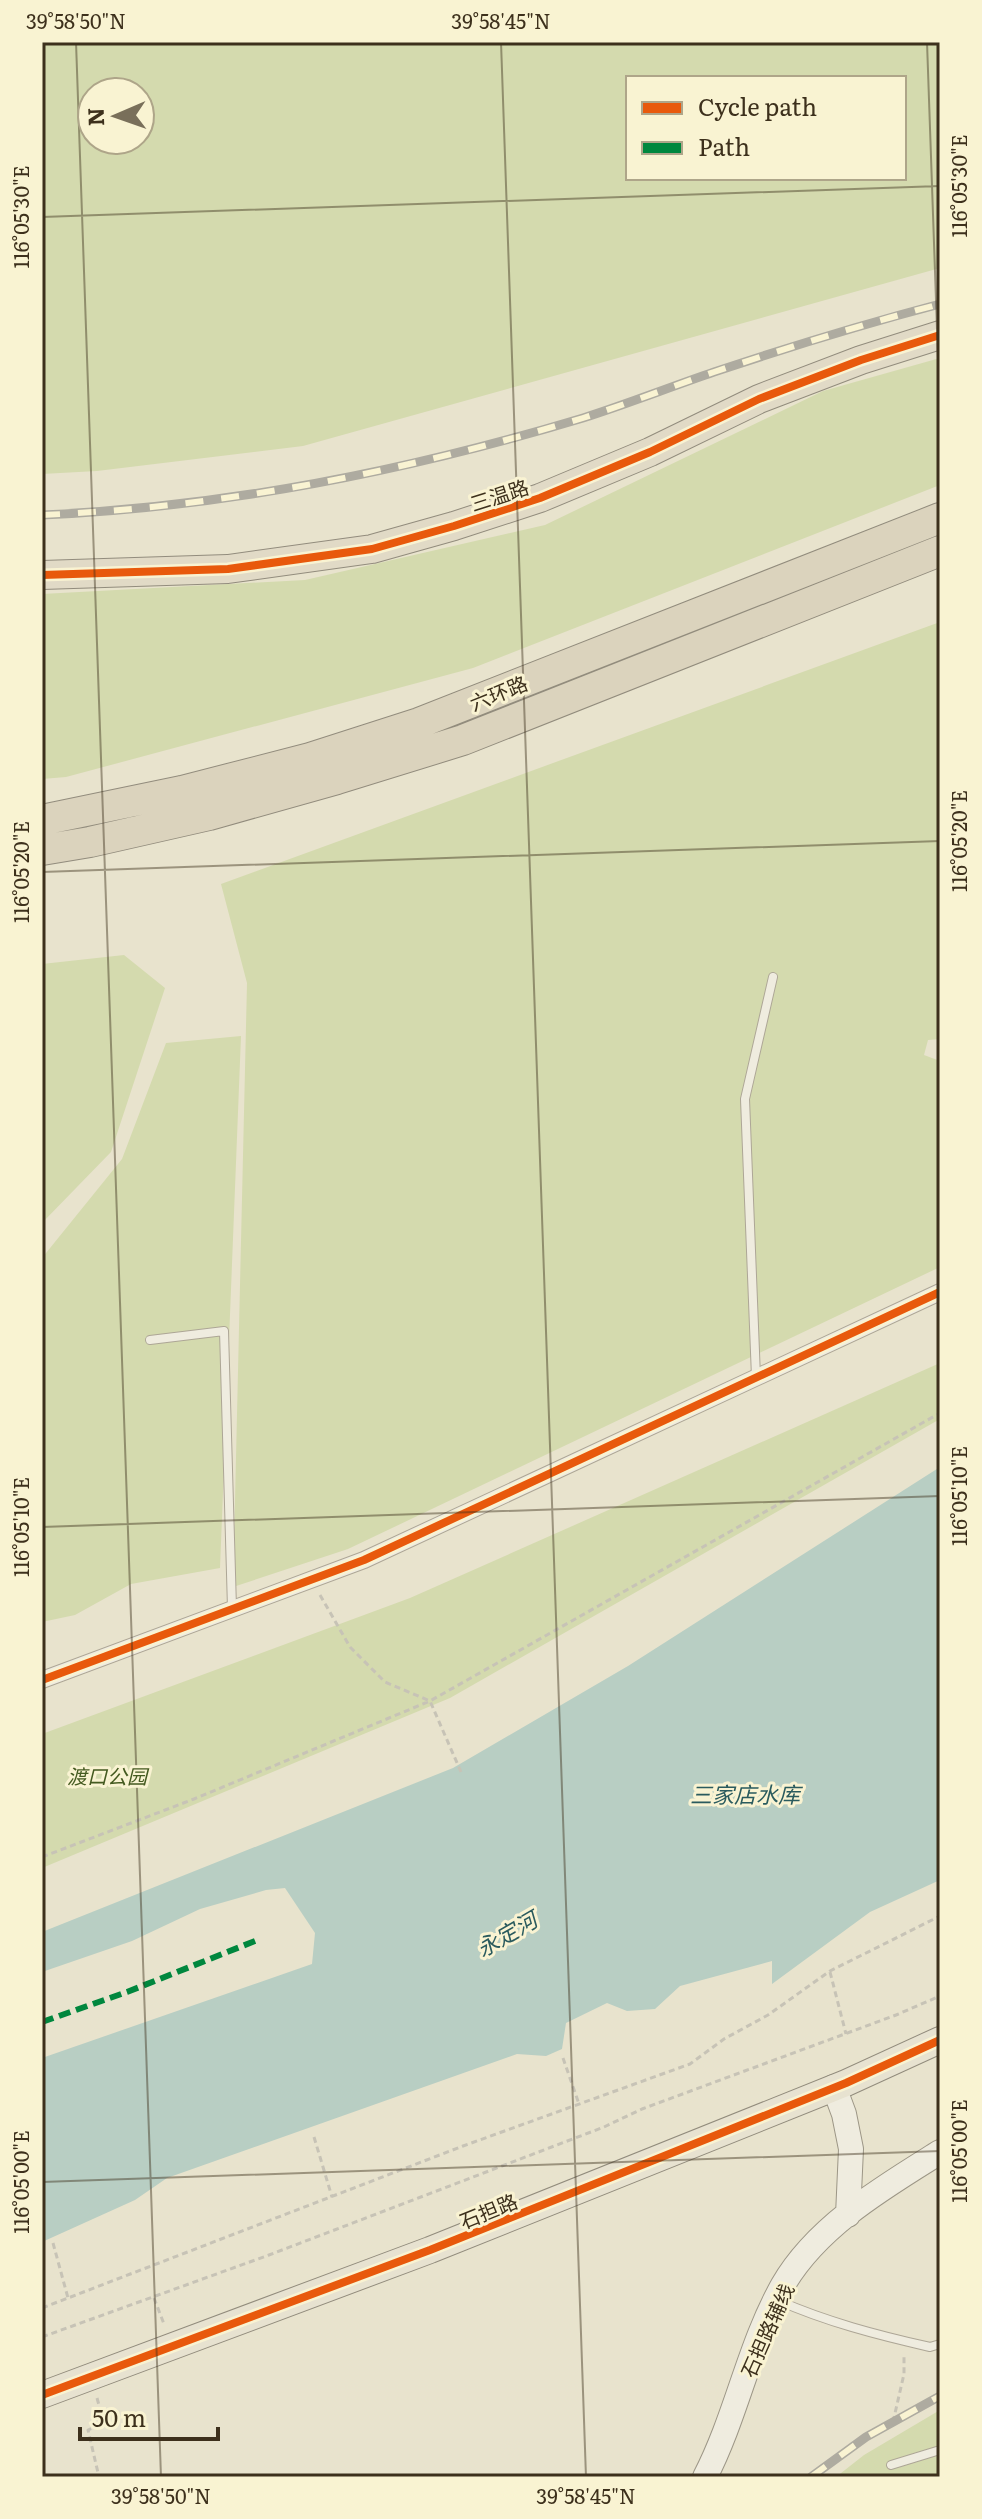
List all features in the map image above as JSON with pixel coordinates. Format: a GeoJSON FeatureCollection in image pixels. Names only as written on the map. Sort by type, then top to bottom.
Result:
{"type":"FeatureCollection","features":[{"type":"Feature","properties":{"kind":"highway","name":"三温路"},"geometry":{"type":"LineString","coordinates":[[42,575],[228,569],[372,549],[540,498],[650,452],[759,399],[861,360],[940,335]]}},
{"type":"Feature","properties":{"kind":"highway","name":"六环路"},"geometry":{"type":"LineString","coordinates":[[42,820],[182,791],[310,758],[419,723],[940,518]]}},
{"type":"Feature","properties":{"kind":"highway","name":"六环路"},"geometry":{"type":"LineString","coordinates":[[42,850],[209,815],[463,740],[940,551]]}},
{"type":"Feature","properties":{"kind":"highway"},"geometry":{"type":"LineString","coordinates":[[42,803],[182,791]]}},
{"type":"Feature","properties":{"kind":"main road","name":"石担路"},"geometry":{"type":"LineString","coordinates":[[42,2395],[430,2250],[834,2087],[940,2040]]}},
{"type":"Feature","properties":{"kind":"main road"},"geometry":{"type":"LineString","coordinates":[[834,2087],[844,2114],[851,2149],[848,2215]]}},
{"type":"Feature","properties":{"kind":"main road","name":"石担路辅线"},"geometry":{"type":"LineString","coordinates":[[705,2477],[758,2341],[784,2284],[823,2235],[872,2194],[940,2152]]}},
{"type":"Feature","properties":{"kind":"street"},"geometry":{"type":"LineString","coordinates":[[42,1680],[364,1560],[940,1292]]}},
{"type":"Feature","properties":{"kind":"lane"},"geometry":{"type":"LineString","coordinates":[[756,1377],[745,1099],[773,977]]}},
{"type":"Feature","properties":{"kind":"lane"},"geometry":{"type":"LineString","coordinates":[[150,1340],[224,1331],[232,1609]]}},
{"type":"Feature","properties":{"kind":"lane"},"geometry":{"type":"LineString","coordinates":[[777,2300],[820,2319],[867,2333],[930,2347],[940,2344]]}},
{"type":"Feature","properties":{"kind":"lane"},"geometry":{"type":"LineString","coordinates":[[891,2465],[940,2450]]}},
{"type":"Feature","properties":{"kind":"path"},"geometry":{"type":"LineString","coordinates":[[42,1857],[194,1799],[430,1701],[940,1413]]}},
{"type":"Feature","properties":{"kind":"path"},"geometry":{"type":"LineString","coordinates":[[313,1579],[350,1647],[385,1682],[430,1701],[461,1772]]}},
{"type":"Feature","properties":{"kind":"path"},"geometry":{"type":"LineString","coordinates":[[42,2308],[690,2064],[830,1971],[940,1916]]}},
{"type":"Feature","properties":{"kind":"path"},"geometry":{"type":"LineString","coordinates":[[830,1971],[846,2034]]}},
{"type":"Feature","properties":{"kind":"path"},"geometry":{"type":"LineString","coordinates":[[42,2337],[313,2239],[940,1996]]}},
{"type":"Feature","properties":{"kind":"path"},"geometry":{"type":"LineString","coordinates":[[563,2058],[579,2104]]}},
{"type":"Feature","properties":{"kind":"path"},"geometry":{"type":"LineString","coordinates":[[314,2137],[332,2197]]}},
{"type":"Feature","properties":{"kind":"path"},"geometry":{"type":"LineString","coordinates":[[53,2243],[68,2298]]}},
{"type":"Feature","properties":{"kind":"path"},"geometry":{"type":"LineString","coordinates":[[154,2297],[173,2347]]}},
{"type":"Feature","properties":{"kind":"path"},"geometry":{"type":"LineString","coordinates":[[893,2422],[904,2374],[905,2341]]}},
{"type":"Feature","properties":{"kind":"path"},"geometry":{"type":"LineString","coordinates":[[91,2377],[104,2423],[88,2430],[99,2477]]}},
{"type":"Feature","properties":{"kind":"green space"},"geometry":{"type":"Polygon","coordinates":[[[42,42],[940,42],[940,268],[303,446],[97,471],[42,474],[42,42]]]}},
{"type":"Feature","properties":{"kind":"green space"},"geometry":{"type":"Polygon","coordinates":[[[940,358],[940,485],[473,668],[66,777],[42,779],[42,594],[305,580],[545,525],[823,391],[940,358]]]}},
{"type":"Feature","properties":{"kind":"green space"},"geometry":{"type":"Polygon","coordinates":[[[940,622],[940,1039],[928,1040],[924,1055],[940,1061],[940,1267],[348,1549],[233,1587],[247,983],[221,884],[940,622]]]}},
{"type":"Feature","properties":{"kind":"green space"},"geometry":{"type":"Polygon","coordinates":[[[124,955],[165,988],[111,1152],[42,1223],[42,964],[124,955]]]}},
{"type":"Feature","properties":{"kind":"green space"},"geometry":{"type":"Polygon","coordinates":[[[241,1036],[220,1568],[131,1584],[75,1615],[42,1622],[42,1258],[122,1159],[166,1043],[241,1036]]]}},
{"type":"Feature","properties":{"kind":"green space","name":"渡口公园"},"geometry":{"type":"Polygon","coordinates":[[[940,1363],[940,1419],[450,1698],[42,1868],[42,1734],[410,1598],[940,1363]]]}},
{"type":"Feature","properties":{"kind":"green space"},"geometry":{"type":"Polygon","coordinates":[[[940,2410],[940,2477],[836,2477],[864,2455],[940,2410]]]}},
{"type":"Feature","properties":{"kind":"water","name":"三家店水库"},"geometry":{"type":"Polygon","coordinates":[[[940,1467],[940,1880],[870,1912],[772,1984],[772,1961],[680,1986],[655,2009],[627,2011],[607,2003],[566,2023],[562,2049],[546,2056],[517,2054],[167,2178],[135,2200],[42,2242],[42,2058],[312,1964],[315,1933],[285,1888],[266,1890],[200,1909],[132,1941],[42,1972],[42,1932],[453,1768],[628,1666],[940,1467]]]}},
{"type":"Feature","properties":{"kind":"railway"},"geometry":{"type":"LineString","coordinates":[[42,515],[111,511],[248,495],[383,470],[583,418],[770,354],[940,304]]}},
{"type":"Feature","properties":{"kind":"railway"},"geometry":{"type":"LineString","coordinates":[[811,2477],[866,2437],[940,2396]]}},
{"type":"Feature","properties":{"kind":"marked path"},"geometry":{"type":"LineString","coordinates":[[42,2022],[260,1939]]}},
{"type":"Feature","properties":{"kind":"cycle path"},"geometry":{"type":"LineString","coordinates":[[42,575],[228,569],[372,549],[540,498],[650,452],[759,399],[861,360],[940,335]]}},
{"type":"Feature","properties":{"kind":"cycle path"},"geometry":{"type":"LineString","coordinates":[[42,1680],[364,1560],[940,1292]]}},
{"type":"Feature","properties":{"kind":"cycle path"},"geometry":{"type":"LineString","coordinates":[[42,2395],[430,2250],[846,2083],[940,2040]]}},
{"type":"Feature","properties":{"kind":"water label","name":"永定河"},"geometry":{"type":"Point","coordinates":[506,1933]}}]}
